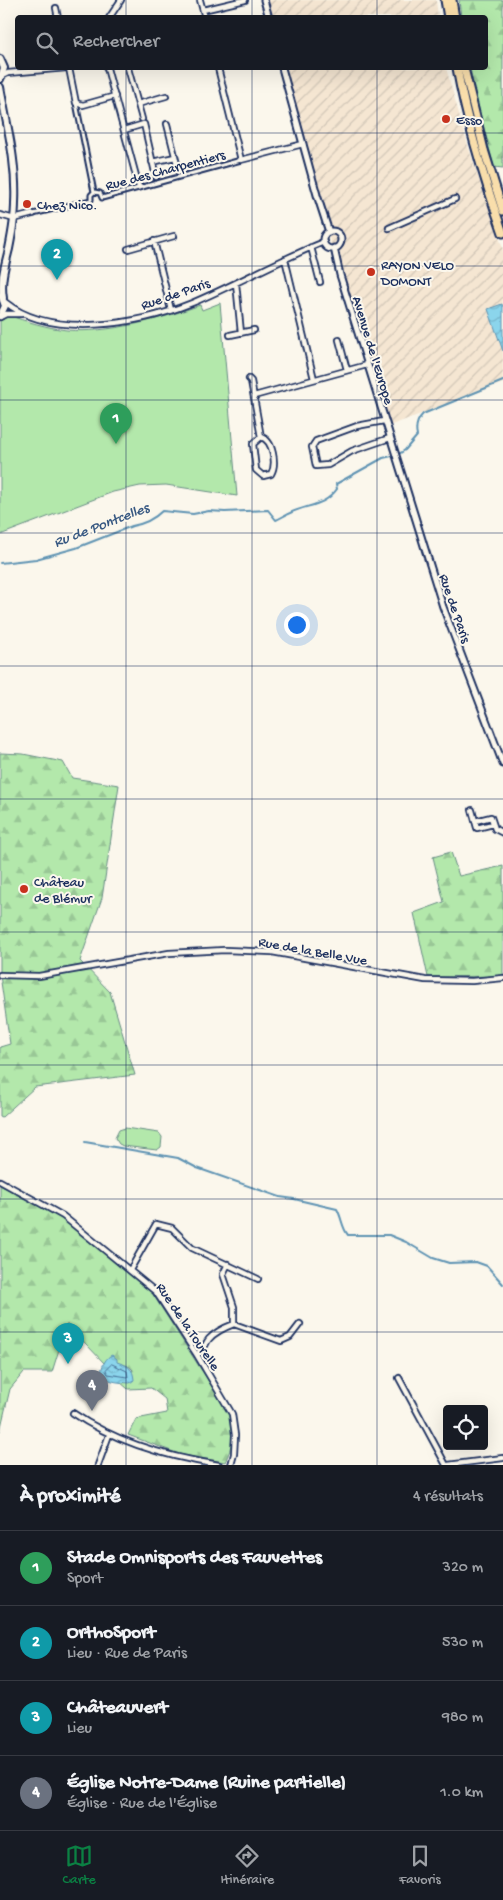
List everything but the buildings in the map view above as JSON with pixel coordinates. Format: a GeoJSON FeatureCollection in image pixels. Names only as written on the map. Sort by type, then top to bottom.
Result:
{"type":"FeatureCollection","features":[{"type":"Feature","properties":{"kind":"highway"},"geometry":{"type":"LineString","coordinates":[[446,0],[448,15]]}},
{"type":"Feature","properties":{"kind":"highway"},"geometry":{"type":"LineString","coordinates":[[452,0],[454,15]]}},
{"type":"Feature","properties":{"kind":"highway"},"geometry":{"type":"LineString","coordinates":[[457,70],[490,198],[503,233]]}},
{"type":"Feature","properties":{"kind":"highway"},"geometry":{"type":"LineString","coordinates":[[464,70],[484,150],[503,210]]}},
{"type":"Feature","properties":{"kind":"main road"},"geometry":{"type":"LineString","coordinates":[[1,61],[4,68],[1,78]]}},
{"type":"Feature","properties":{"kind":"main road"},"geometry":{"type":"LineString","coordinates":[[0,87],[11,139],[13,166],[10,245],[1,280],[0,288],[4,311],[0,316]]}},
{"type":"Feature","properties":{"kind":"main road"},"geometry":{"type":"LineString","coordinates":[[0,97],[4,106]]}},
{"type":"Feature","properties":{"kind":"main road"},"geometry":{"type":"LineString","coordinates":[[0,271],[12,219]]}},
{"type":"Feature","properties":{"kind":"street"},"geometry":{"type":"LineString","coordinates":[[111,15],[121,0]]}},
{"type":"Feature","properties":{"kind":"street"},"geometry":{"type":"LineString","coordinates":[[200,0],[204,15]]}},
{"type":"Feature","properties":{"kind":"street"},"geometry":{"type":"LineString","coordinates":[[203,10],[245,0]]}},
{"type":"Feature","properties":{"kind":"street"},"geometry":{"type":"LineString","coordinates":[[264,0],[268,15]]}},
{"type":"Feature","properties":{"kind":"street"},"geometry":{"type":"LineString","coordinates":[[56,8],[57,15]]}},
{"type":"Feature","properties":{"kind":"street"},"geometry":{"type":"LineString","coordinates":[[1,61],[18,72]]}},
{"type":"Feature","properties":{"kind":"street"},"geometry":{"type":"LineString","coordinates":[[1,78],[5,74],[43,70]]}},
{"type":"Feature","properties":{"kind":"street"},"geometry":{"type":"LineString","coordinates":[[68,70],[94,192]]}},
{"type":"Feature","properties":{"kind":"street"},"geometry":{"type":"LineString","coordinates":[[108,70],[139,188]]}},
{"type":"Feature","properties":{"kind":"street"},"geometry":{"type":"LineString","coordinates":[[129,70],[142,119]]}},
{"type":"Feature","properties":{"kind":"street"},"geometry":{"type":"LineString","coordinates":[[218,70],[241,160]]}},
{"type":"Feature","properties":{"kind":"street"},"geometry":{"type":"LineString","coordinates":[[283,70],[329,232]]}},
{"type":"Feature","properties":{"kind":"street"},"geometry":{"type":"LineString","coordinates":[[76,103],[83,105],[115,96]]}},
{"type":"Feature","properties":{"kind":"street"},"geometry":{"type":"LineString","coordinates":[[138,104],[166,96]]}},
{"type":"Feature","properties":{"kind":"street"},"geometry":{"type":"LineString","coordinates":[[124,130],[144,124],[156,177]]}},
{"type":"Feature","properties":{"kind":"street"},"geometry":{"type":"LineString","coordinates":[[167,124],[179,172]]}},
{"type":"Feature","properties":{"kind":"street","name":"Rue des Charpentiers"},"geometry":{"type":"LineString","coordinates":[[12,219],[91,200],[91,195],[94,192],[100,193],[102,198],[303,144]]}},
{"type":"Feature","properties":{"kind":"street"},"geometry":{"type":"LineString","coordinates":[[152,162],[175,157]]}},
{"type":"Feature","properties":{"kind":"street"},"geometry":{"type":"LineString","coordinates":[[389,228],[455,199]]}},
{"type":"Feature","properties":{"kind":"street"},"geometry":{"type":"LineString","coordinates":[[0,215],[12,219]]}},
{"type":"Feature","properties":{"kind":"street"},"geometry":{"type":"LineString","coordinates":[[329,232],[337,232],[340,236],[340,244],[334,248],[326,246],[324,242],[325,236],[329,232]]}},
{"type":"Feature","properties":{"kind":"street"},"geometry":{"type":"LineString","coordinates":[[128,249],[174,236]]}},
{"type":"Feature","properties":{"kind":"street"},"geometry":{"type":"LineString","coordinates":[[154,242],[171,310]]}},
{"type":"Feature","properties":{"kind":"street","name":"Rue de Paris"},"geometry":{"type":"LineString","coordinates":[[0,316],[10,313],[25,315],[58,324],[75,326],[118,321],[171,310],[236,283],[324,242]]}},
{"type":"Feature","properties":{"kind":"street"},"geometry":{"type":"LineString","coordinates":[[311,247],[320,282]]}},
{"type":"Feature","properties":{"kind":"street","name":"Avenue de l'Europe"},"geometry":{"type":"LineString","coordinates":[[334,248],[335,258],[384,421],[397,456]]}},
{"type":"Feature","properties":{"kind":"street"},"geometry":{"type":"LineString","coordinates":[[285,259],[314,379]]}},
{"type":"Feature","properties":{"kind":"street"},"geometry":{"type":"LineString","coordinates":[[236,283],[242,332]]}},
{"type":"Feature","properties":{"kind":"street","name":"Rue de Paris"},"geometry":{"type":"LineString","coordinates":[[3,298],[25,315]]}},
{"type":"Feature","properties":{"kind":"street"},"geometry":{"type":"LineString","coordinates":[[230,335],[254,330]]}},
{"type":"Feature","properties":{"kind":"street"},"geometry":{"type":"LineString","coordinates":[[339,340],[347,370]]}},
{"type":"Feature","properties":{"kind":"street"},"geometry":{"type":"LineString","coordinates":[[254,396],[368,365]]}},
{"type":"Feature","properties":{"kind":"street"},"geometry":{"type":"LineString","coordinates":[[249,379],[254,396],[260,437]]}},
{"type":"Feature","properties":{"kind":"street"},"geometry":{"type":"LineString","coordinates":[[384,421],[357,426],[316,442],[312,447],[316,466],[328,465],[352,451],[390,438]]}},
{"type":"Feature","properties":{"kind":"street"},"geometry":{"type":"LineString","coordinates":[[260,437],[265,438],[270,444],[274,466],[271,474],[268,476],[263,476],[256,470],[253,444],[260,437]]}},
{"type":"Feature","properties":{"kind":"street","name":"Rue de Paris"},"geometry":{"type":"LineString","coordinates":[[397,456],[443,607],[503,764]]}},
{"type":"Feature","properties":{"kind":"street"},"geometry":{"type":"LineString","coordinates":[[472,810],[477,828],[494,824]]}},
{"type":"Feature","properties":{"kind":"street"},"geometry":{"type":"LineString","coordinates":[[475,820],[491,817],[495,829],[503,833]]}},
{"type":"Feature","properties":{"kind":"street","name":"Rue de la Belle Vue"},"geometry":{"type":"LineString","coordinates":[[0,975],[39,976],[169,953],[226,950],[272,952],[424,980],[472,981],[503,978]]}},
{"type":"Feature","properties":{"kind":"street","name":"Rue de la Tourelle"},"geometry":{"type":"LineString","coordinates":[[0,1181],[63,1216],[156,1292],[197,1354],[232,1414],[235,1435],[234,1454],[231,1465]]}},
{"type":"Feature","properties":{"kind":"street"},"geometry":{"type":"LineString","coordinates":[[130,1270],[156,1224],[172,1228],[192,1248],[258,1279]]}},
{"type":"Feature","properties":{"kind":"street"},"geometry":{"type":"LineString","coordinates":[[228,1264],[223,1274],[234,1307],[234,1324]]}},
{"type":"Feature","properties":{"kind":"street"},"geometry":{"type":"LineString","coordinates":[[197,1354],[203,1351],[209,1338],[226,1326],[234,1324],[281,1342],[290,1336],[300,1324]]}},
{"type":"Feature","properties":{"kind":"street"},"geometry":{"type":"LineString","coordinates":[[399,1378],[447,1465],[503,1458]]}},
{"type":"Feature","properties":{"kind":"street"},"geometry":{"type":"LineString","coordinates":[[72,1413],[109,1434],[183,1459],[219,1465]]}},
{"type":"Feature","properties":{"kind":"street"},"geometry":{"type":"LineString","coordinates":[[98,1465],[109,1434]]}},
{"type":"Feature","properties":{"kind":"street"},"geometry":{"type":"LineString","coordinates":[[183,1459],[184,1465]]}},
{"type":"Feature","properties":{"kind":"shaded area"},"geometry":{"type":"Polygon","coordinates":[[[264,0],[436,0],[438,15],[268,15],[264,0]]]}},
{"type":"Feature","properties":{"kind":"shaded area"},"geometry":{"type":"Polygon","coordinates":[[[283,70],[447,70],[469,149],[503,249],[503,383],[389,426],[330,241],[283,70]]]}},
{"type":"Feature","properties":{"kind":"green space"},"geometry":{"type":"Polygon","coordinates":[[[459,0],[503,0],[503,168],[494,167],[470,70],[488,70],[488,15],[461,15],[459,0]]]}},
{"type":"Feature","properties":{"kind":"green space"},"geometry":{"type":"Polygon","coordinates":[[[220,303],[237,496],[166,485],[140,486],[113,492],[0,535],[0,319],[7,315],[59,329],[99,330],[152,320],[200,305],[202,310],[220,303]]]}},
{"type":"Feature","properties":{"kind":"green space"},"geometry":{"type":"Polygon","coordinates":[[[0,753],[23,754],[63,762],[72,778],[119,785],[102,898],[80,961],[110,992],[135,1075],[35,1087],[2,1117],[0,1116],[0,1047],[10,1044],[0,975],[0,753]]]}},
{"type":"Feature","properties":{"kind":"green space"},"geometry":{"type":"Polygon","coordinates":[[[451,852],[459,876],[503,866],[503,976],[428,977],[414,913],[444,902],[433,857],[451,852]]]}},
{"type":"Feature","properties":{"kind":"green space"},"geometry":{"type":"Polygon","coordinates":[[[125,1128],[159,1133],[162,1137],[161,1147],[157,1150],[119,1144],[115,1138],[119,1130],[125,1128]]]}},
{"type":"Feature","properties":{"kind":"green space"},"geometry":{"type":"Polygon","coordinates":[[[0,1185],[61,1217],[152,1293],[231,1416],[232,1440],[225,1462],[182,1455],[128,1435],[136,1419],[167,1413],[165,1399],[151,1388],[128,1389],[120,1382],[124,1383],[133,1370],[124,1364],[105,1364],[67,1324],[52,1372],[24,1372],[10,1389],[0,1431],[0,1185]]]}},
{"type":"Feature","properties":{"kind":"water"},"geometry":{"type":"Polygon","coordinates":[[[502,304],[503,307],[503,351],[488,309],[502,304]]]}},
{"type":"Feature","properties":{"kind":"water"},"geometry":{"type":"Polygon","coordinates":[[[112,1355],[117,1359],[117,1362],[130,1368],[134,1380],[130,1383],[117,1382],[103,1376],[101,1372],[103,1365],[112,1355]]]}},
{"type":"Feature","properties":{"kind":"waterway","name":"Ru de Pontcelles"},"geometry":{"type":"LineString","coordinates":[[399,454],[417,436],[417,424],[423,414],[503,381]]}},
{"type":"Feature","properties":{"kind":"waterway","name":"Ru de Pontcelles"},"geometry":{"type":"LineString","coordinates":[[0,563],[36,559],[76,548],[144,522],[162,511],[193,514],[209,511],[268,510],[276,520],[327,499],[337,489],[336,484],[383,458],[392,456]]}},
{"type":"Feature","properties":{"kind":"waterway"},"geometry":{"type":"LineString","coordinates":[[85,1142],[178,1158],[197,1168],[280,1197],[337,1209],[348,1235],[389,1235],[406,1242],[433,1258],[449,1263],[476,1262],[487,1266],[503,1284]]}},
{"type":"Feature","properties":{"kind":"place","name":"Esso"},"geometry":{"type":"Point","coordinates":[446,119]}},
{"type":"Feature","properties":{"kind":"place","name":"Chez Nico."},"geometry":{"type":"Point","coordinates":[27,204]}},
{"type":"Feature","properties":{"kind":"place","name":"RAYON VELO DOMONT"},"geometry":{"type":"Point","coordinates":[371,272]}},
{"type":"Feature","properties":{"kind":"place","name":"OrthoSport"},"geometry":{"type":"Point","coordinates":[57,280]}},
{"type":"Feature","properties":{"kind":"place","name":"Stade Omnisports des Fauvettes"},"geometry":{"type":"Point","coordinates":[116,444]}},
{"type":"Feature","properties":{"kind":"place","name":"Château de Blémur"},"geometry":{"type":"Point","coordinates":[24,889]}},
{"type":"Feature","properties":{"kind":"place","name":"Châteauvert"},"geometry":{"type":"Point","coordinates":[68,1364]}},
{"type":"Feature","properties":{"kind":"place","name":"Église Notre-Dame (Ruine partielle)"},"geometry":{"type":"Point","coordinates":[92,1411]}}]}
